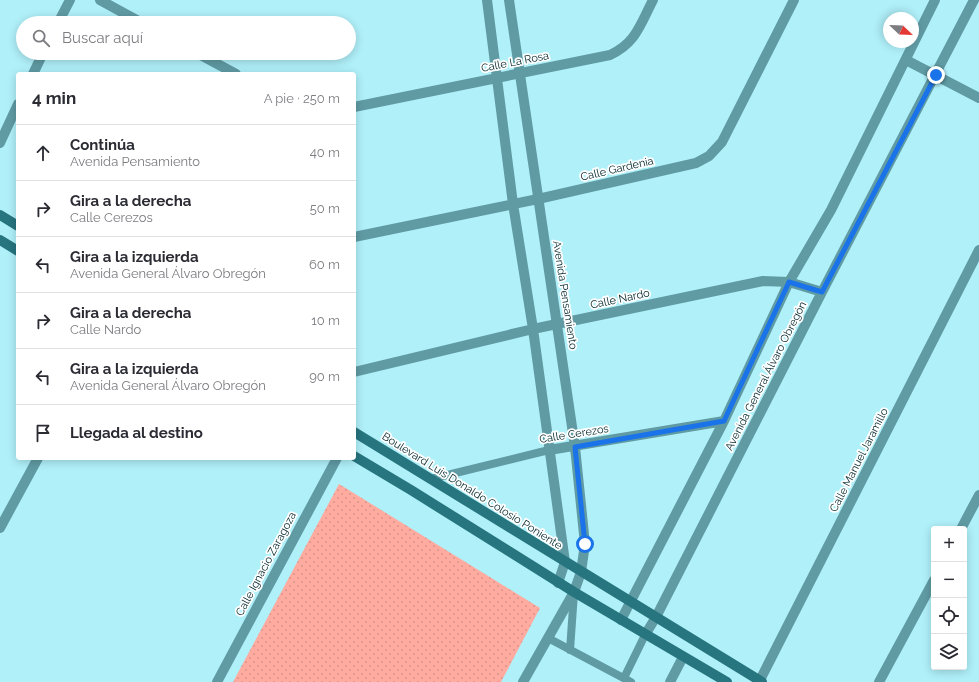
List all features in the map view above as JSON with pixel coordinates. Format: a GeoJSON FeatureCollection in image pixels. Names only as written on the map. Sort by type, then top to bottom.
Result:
{"type":"FeatureCollection","features":[{"type":"Feature","properties":{"kind":"main road"},"geometry":{"type":"LineString","coordinates":[[0,215],[16,225]]}},
{"type":"Feature","properties":{"kind":"main road"},"geometry":{"type":"LineString","coordinates":[[0,240],[16,250]]}},
{"type":"Feature","properties":{"kind":"main road","name":"Boulevard Luis Donaldo Colosio Poniente"},"geometry":{"type":"LineString","coordinates":[[356,433],[564,562],[631,601],[761,681]]}},
{"type":"Feature","properties":{"kind":"main road"},"geometry":{"type":"LineString","coordinates":[[356,457],[411,490],[558,583],[727,682]]}},
{"type":"Feature","properties":{"kind":"street"},"geometry":{"type":"LineString","coordinates":[[62,16],[70,0]]}},
{"type":"Feature","properties":{"kind":"street"},"geometry":{"type":"LineString","coordinates":[[100,0],[129,16]]}},
{"type":"Feature","properties":{"kind":"street"},"geometry":{"type":"LineString","coordinates":[[486,0],[513,204],[550,450],[564,562],[558,583]]}},
{"type":"Feature","properties":{"kind":"street","name":"Avenida Pensamiento"},"geometry":{"type":"LineString","coordinates":[[508,0],[575,447],[585,544],[581,572],[574,592],[523,682]]}},
{"type":"Feature","properties":{"kind":"street","name":"Calle La Rosa"},"geometry":{"type":"LineString","coordinates":[[356,106],[610,55],[622,50],[632,40],[653,0]]}},
{"type":"Feature","properties":{"kind":"street","name":"Calle Gardenia"},"geometry":{"type":"LineString","coordinates":[[356,237],[538,199],[696,163],[709,156],[722,142],[794,0]]}},
{"type":"Feature","properties":{"kind":"street","name":"Avenida General Álvaro Obregón"},"geometry":{"type":"LineString","coordinates":[[621,620],[724,421],[789,282],[831,210],[935,0]]}},
{"type":"Feature","properties":{"kind":"street","name":"Avenida General Álvaro Obregón"},"geometry":{"type":"LineString","coordinates":[[646,635],[974,0]]}},
{"type":"Feature","properties":{"kind":"street"},"geometry":{"type":"LineString","coordinates":[[34,72],[40,60]]}},
{"type":"Feature","properties":{"kind":"street"},"geometry":{"type":"LineString","coordinates":[[211,60],[232,72]]}},
{"type":"Feature","properties":{"kind":"street"},"geometry":{"type":"LineString","coordinates":[[906,60],[979,98]]}},
{"type":"Feature","properties":{"kind":"street"},"geometry":{"type":"LineString","coordinates":[[0,143],[16,108]]}},
{"type":"Feature","properties":{"kind":"street","name":"Calle Manuel Jaramillo"},"geometry":{"type":"LineString","coordinates":[[761,681],[979,250]]}},
{"type":"Feature","properties":{"kind":"street","name":"Calle Nardo"},"geometry":{"type":"LineString","coordinates":[[356,372],[533,329],[763,281],[789,282],[822,292]]}},
{"type":"Feature","properties":{"kind":"street","name":"Calle Cerezos"},"geometry":{"type":"LineString","coordinates":[[550,450],[724,421]]}},
{"type":"Feature","properties":{"kind":"street"},"geometry":{"type":"LineString","coordinates":[[0,528],[37,460]]}},
{"type":"Feature","properties":{"kind":"street","name":"Calle Ignacio Zaragoza"},"geometry":{"type":"LineString","coordinates":[[217,682],[336,460]]}},
{"type":"Feature","properties":{"kind":"street"},"geometry":{"type":"LineString","coordinates":[[963,526],[979,496]]}},
{"type":"Feature","properties":{"kind":"street"},"geometry":{"type":"LineString","coordinates":[[879,682],[931,586]]}},
{"type":"Feature","properties":{"kind":"street"},"geometry":{"type":"LineString","coordinates":[[670,682],[683,657]]}},
{"type":"Feature","properties":{"kind":"lane","name":"Calle Cerezos"},"geometry":{"type":"LineString","coordinates":[[431,479],[550,450]]}},
{"type":"Feature","properties":{"kind":"lane"},"geometry":{"type":"LineString","coordinates":[[570,650],[574,592]]}},
{"type":"Feature","properties":{"kind":"lane"},"geometry":{"type":"LineString","coordinates":[[548,638],[628,680],[646,635]]}},
{"type":"Feature","properties":{"kind":"shaded area"},"geometry":{"type":"Polygon","coordinates":[[[339,484],[540,608],[501,682],[233,682],[339,484]]]}},
{"type":"Feature","properties":{"kind":"route"},"geometry":{"type":"LineString","coordinates":[[585,544],[575,447],[724,421],[789,282],[822,292],[936,75]]}}]}
